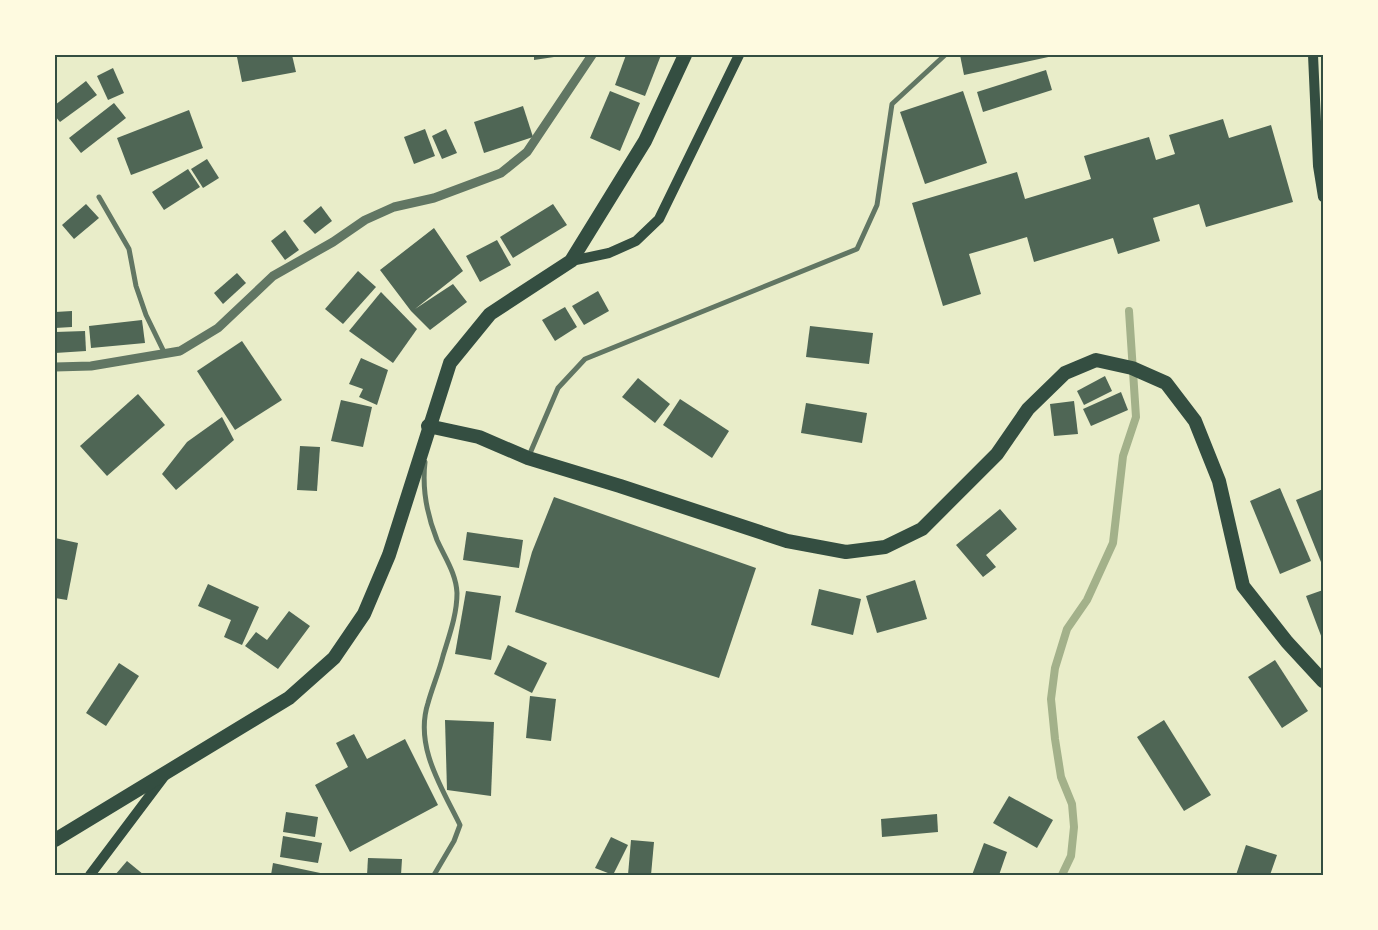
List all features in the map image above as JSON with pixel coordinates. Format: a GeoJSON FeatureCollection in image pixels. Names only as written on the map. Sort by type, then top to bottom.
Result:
{"type":"FeatureCollection","features":[{"type":"Feature","properties":{"kind":"highway"},"geometry":{"type":"LineString","coordinates":[[55,840],[167,774],[289,698],[334,658],[364,614],[389,555],[428,426],[450,364],[490,314],[571,261],[645,141],[685,55]]}},
{"type":"Feature","properties":{"kind":"highway"},"geometry":{"type":"LineString","coordinates":[[428,426],[479,437],[528,458],[787,541],[846,552],[885,547],[922,529],[997,454],[1028,409],[1065,372],[1096,360],[1132,368],[1166,383],[1194,421],[1220,481],[1243,586],[1287,642],[1323,681]]}},
{"type":"Feature","properties":{"kind":"main road"},"geometry":{"type":"LineString","coordinates":[[571,261],[609,253],[636,241],[659,219],[739,55]]}},
{"type":"Feature","properties":{"kind":"main road"},"geometry":{"type":"LineString","coordinates":[[1313,55],[1318,166],[1323,197]]}},
{"type":"Feature","properties":{"kind":"main road"},"geometry":{"type":"LineString","coordinates":[[90,875],[167,774]]}},
{"type":"Feature","properties":{"kind":"street"},"geometry":{"type":"LineString","coordinates":[[55,367],[91,366],[180,351],[218,328],[273,276],[333,242],[365,220],[394,207],[457,191],[502,173],[527,152],[592,55]]}},
{"type":"Feature","properties":{"kind":"street"},"geometry":{"type":"LineString","coordinates":[[528,458],[558,388],[585,359],[857,249],[877,205],[892,104],[946,55]]}},
{"type":"Feature","properties":{"kind":"street"},"geometry":{"type":"LineString","coordinates":[[99,196],[129,249],[136,286],[146,315],[165,354]]}},
{"type":"Feature","properties":{"kind":"street"},"geometry":{"type":"LineString","coordinates":[[428,426],[423,478],[426,502],[438,540],[454,576],[457,592],[456,613],[434,688],[427,704],[424,733],[430,765],[460,825],[454,841],[434,875]]}},
{"type":"Feature","properties":{"kind":"building"},"geometry":{"type":"Polygon","coordinates":[[[248,55],[292,55],[296,72],[242,82],[237,57],[248,55]]]}},
{"type":"Feature","properties":{"kind":"building"},"geometry":{"type":"Polygon","coordinates":[[[534,55],[553,55],[554,57],[534,60],[534,55]]]}},
{"type":"Feature","properties":{"kind":"building"},"geometry":{"type":"Polygon","coordinates":[[[626,55],[661,55],[645,96],[615,85],[626,55]]]}},
{"type":"Feature","properties":{"kind":"building"},"geometry":{"type":"Polygon","coordinates":[[[960,55],[1053,55],[1053,56],[964,75],[960,55]]]}},
{"type":"Feature","properties":{"kind":"building"},"geometry":{"type":"Polygon","coordinates":[[[113,68],[124,93],[108,100],[97,76],[113,68]]]}},
{"type":"Feature","properties":{"kind":"building"},"geometry":{"type":"Polygon","coordinates":[[[1046,70],[1052,90],[983,112],[977,92],[1046,70]]]}},
{"type":"Feature","properties":{"kind":"building"},"geometry":{"type":"Polygon","coordinates":[[[86,81],[97,95],[60,122],[55,116],[55,105],[86,81]]]}},
{"type":"Feature","properties":{"kind":"building"},"geometry":{"type":"Polygon","coordinates":[[[610,91],[640,103],[620,151],[590,138],[610,91]]]}},
{"type":"Feature","properties":{"kind":"building"},"geometry":{"type":"Polygon","coordinates":[[[963,91],[987,163],[925,184],[900,112],[963,91]]]}},
{"type":"Feature","properties":{"kind":"building"},"geometry":{"type":"Polygon","coordinates":[[[114,103],[126,118],[81,153],[69,138],[114,103]]]}},
{"type":"Feature","properties":{"kind":"building"},"geometry":{"type":"Polygon","coordinates":[[[523,106],[533,137],[484,153],[474,122],[523,106]]]}},
{"type":"Feature","properties":{"kind":"building"},"geometry":{"type":"Polygon","coordinates":[[[189,110],[203,148],[131,175],[117,138],[189,110]]]}},
{"type":"Feature","properties":{"kind":"building"},"geometry":{"type":"Polygon","coordinates":[[[1223,119],[1229,138],[1271,125],[1293,202],[1206,227],[1199,204],[1153,218],[1160,241],[1118,254],[1113,238],[1034,262],[1027,237],[969,254],[981,294],[943,306],[912,203],[1017,172],[1025,199],[1091,179],[1084,156],[1149,137],[1156,160],[1175,154],[1169,135],[1223,119]]]}},
{"type":"Feature","properties":{"kind":"building"},"geometry":{"type":"Polygon","coordinates":[[[425,129],[435,156],[414,164],[404,137],[425,129]]]}},
{"type":"Feature","properties":{"kind":"building"},"geometry":{"type":"Polygon","coordinates":[[[446,129],[457,153],[442,159],[432,136],[446,129]]]}},
{"type":"Feature","properties":{"kind":"building"},"geometry":{"type":"Polygon","coordinates":[[[207,159],[219,178],[203,188],[191,169],[207,159]]]}},
{"type":"Feature","properties":{"kind":"building"},"geometry":{"type":"Polygon","coordinates":[[[188,169],[200,187],[164,210],[152,192],[188,169]]]}},
{"type":"Feature","properties":{"kind":"building"},"geometry":{"type":"Polygon","coordinates":[[[86,204],[99,218],[74,239],[62,225],[86,204]]]}},
{"type":"Feature","properties":{"kind":"building"},"geometry":{"type":"Polygon","coordinates":[[[553,204],[567,225],[513,258],[500,237],[553,204]]]}},
{"type":"Feature","properties":{"kind":"building"},"geometry":{"type":"Polygon","coordinates":[[[321,206],[332,221],[315,234],[303,221],[321,206]]]}},
{"type":"Feature","properties":{"kind":"building"},"geometry":{"type":"Polygon","coordinates":[[[434,228],[463,271],[415,309],[453,284],[467,302],[430,330],[411,311],[380,270],[434,228]]]}},
{"type":"Feature","properties":{"kind":"building"},"geometry":{"type":"Polygon","coordinates":[[[285,230],[299,250],[285,260],[271,241],[285,230]]]}},
{"type":"Feature","properties":{"kind":"building"},"geometry":{"type":"Polygon","coordinates":[[[497,240],[511,265],[480,282],[466,256],[497,240]]]}},
{"type":"Feature","properties":{"kind":"building"},"geometry":{"type":"Polygon","coordinates":[[[358,271],[376,287],[343,324],[325,309],[358,271]]]}},
{"type":"Feature","properties":{"kind":"building"},"geometry":{"type":"Polygon","coordinates":[[[237,273],[246,283],[223,304],[214,293],[237,273]]]}},
{"type":"Feature","properties":{"kind":"building"},"geometry":{"type":"Polygon","coordinates":[[[598,291],[609,311],[584,325],[572,306],[598,291]]]}},
{"type":"Feature","properties":{"kind":"building"},"geometry":{"type":"Polygon","coordinates":[[[381,292],[417,329],[393,363],[349,331],[381,292]]]}},
{"type":"Feature","properties":{"kind":"building"},"geometry":{"type":"Polygon","coordinates":[[[565,307],[577,327],[555,341],[542,320],[565,307]]]}},
{"type":"Feature","properties":{"kind":"building"},"geometry":{"type":"Polygon","coordinates":[[[72,311],[72,327],[55,328],[55,312],[72,311]]]}},
{"type":"Feature","properties":{"kind":"building"},"geometry":{"type":"Polygon","coordinates":[[[142,320],[145,343],[91,348],[89,326],[142,320]]]}},
{"type":"Feature","properties":{"kind":"building"},"geometry":{"type":"Polygon","coordinates":[[[810,326],[873,333],[869,364],[806,357],[810,326]]]}},
{"type":"Feature","properties":{"kind":"building"},"geometry":{"type":"Polygon","coordinates":[[[85,331],[86,351],[55,353],[55,332],[85,331]]]}},
{"type":"Feature","properties":{"kind":"building"},"geometry":{"type":"Polygon","coordinates":[[[242,341],[282,400],[235,430],[197,371],[242,341]]]}},
{"type":"Feature","properties":{"kind":"building"},"geometry":{"type":"Polygon","coordinates":[[[361,358],[388,370],[377,405],[359,397],[363,389],[349,384],[361,358]]]}},
{"type":"Feature","properties":{"kind":"building"},"geometry":{"type":"Polygon","coordinates":[[[1105,376],[1112,391],[1084,405],[1077,391],[1105,376]]]}},
{"type":"Feature","properties":{"kind":"building"},"geometry":{"type":"Polygon","coordinates":[[[638,378],[670,404],[655,423],[622,397],[638,378]]]}},
{"type":"Feature","properties":{"kind":"building"},"geometry":{"type":"Polygon","coordinates":[[[1121,392],[1128,410],[1091,426],[1083,409],[1121,392]]]}},
{"type":"Feature","properties":{"kind":"building"},"geometry":{"type":"Polygon","coordinates":[[[138,394],[165,425],[107,476],[80,446],[138,394]]]}},
{"type":"Feature","properties":{"kind":"building"},"geometry":{"type":"Polygon","coordinates":[[[680,399],[729,431],[712,458],[663,425],[680,399]]]}},
{"type":"Feature","properties":{"kind":"building"},"geometry":{"type":"Polygon","coordinates":[[[341,400],[372,407],[363,447],[331,441],[341,400]]]}},
{"type":"Feature","properties":{"kind":"building"},"geometry":{"type":"Polygon","coordinates":[[[1074,401],[1078,434],[1054,436],[1050,404],[1074,401]]]}},
{"type":"Feature","properties":{"kind":"building"},"geometry":{"type":"Polygon","coordinates":[[[806,403],[867,413],[862,443],[801,433],[806,403]]]}},
{"type":"Feature","properties":{"kind":"building"},"geometry":{"type":"Polygon","coordinates":[[[222,417],[234,440],[176,490],[162,474],[187,442],[222,417]]]}},
{"type":"Feature","properties":{"kind":"building"},"geometry":{"type":"Polygon","coordinates":[[[300,446],[320,447],[317,491],[297,490],[300,446]]]}},
{"type":"Feature","properties":{"kind":"building"},"geometry":{"type":"Polygon","coordinates":[[[1280,488],[1311,561],[1280,574],[1250,501],[1280,488]]]}},
{"type":"Feature","properties":{"kind":"building"},"geometry":{"type":"Polygon","coordinates":[[[1323,489],[1323,567],[1296,500],[1323,489]]]}},
{"type":"Feature","properties":{"kind":"building"},"geometry":{"type":"Polygon","coordinates":[[[554,497],[756,568],[719,678],[515,612],[532,552],[554,497]]]}},
{"type":"Feature","properties":{"kind":"building"},"geometry":{"type":"Polygon","coordinates":[[[1000,509],[1017,529],[986,555],[996,567],[983,577],[956,545],[1000,509]]]}},
{"type":"Feature","properties":{"kind":"building"},"geometry":{"type":"Polygon","coordinates":[[[467,532],[523,540],[519,568],[463,560],[467,532]]]}},
{"type":"Feature","properties":{"kind":"building"},"geometry":{"type":"Polygon","coordinates":[[[55,538],[78,543],[67,600],[55,598],[55,538]]]}},
{"type":"Feature","properties":{"kind":"building"},"geometry":{"type":"Polygon","coordinates":[[[915,580],[927,619],[877,633],[866,596],[915,580]]]}},
{"type":"Feature","properties":{"kind":"building"},"geometry":{"type":"Polygon","coordinates":[[[208,584],[259,607],[242,645],[224,637],[231,620],[198,606],[208,584]]]}},
{"type":"Feature","properties":{"kind":"building"},"geometry":{"type":"Polygon","coordinates":[[[819,589],[861,599],[853,635],[811,625],[819,589]]]}},
{"type":"Feature","properties":{"kind":"building"},"geometry":{"type":"Polygon","coordinates":[[[1323,590],[1323,641],[1306,596],[1323,590]]]}},
{"type":"Feature","properties":{"kind":"building"},"geometry":{"type":"Polygon","coordinates":[[[466,591],[501,596],[491,660],[455,654],[466,591]]]}},
{"type":"Feature","properties":{"kind":"building"},"geometry":{"type":"Polygon","coordinates":[[[289,611],[310,626],[278,669],[245,646],[256,632],[267,640],[289,611]]]}},
{"type":"Feature","properties":{"kind":"building"},"geometry":{"type":"Polygon","coordinates":[[[508,645],[547,663],[532,693],[494,674],[508,645]]]}},
{"type":"Feature","properties":{"kind":"building"},"geometry":{"type":"Polygon","coordinates":[[[1275,660],[1308,711],[1282,728],[1248,677],[1275,660]]]}},
{"type":"Feature","properties":{"kind":"building"},"geometry":{"type":"Polygon","coordinates":[[[119,663],[139,676],[106,726],[86,713],[119,663]]]}},
{"type":"Feature","properties":{"kind":"building"},"geometry":{"type":"Polygon","coordinates":[[[530,696],[556,699],[551,741],[526,738],[530,696]]]}},
{"type":"Feature","properties":{"kind":"building"},"geometry":{"type":"Polygon","coordinates":[[[445,720],[494,722],[491,796],[447,790],[445,720]]]}},
{"type":"Feature","properties":{"kind":"building"},"geometry":{"type":"Polygon","coordinates":[[[1164,720],[1211,795],[1184,811],[1137,737],[1164,720]]]}},
{"type":"Feature","properties":{"kind":"building"},"geometry":{"type":"Polygon","coordinates":[[[354,734],[367,759],[405,739],[438,805],[350,852],[315,785],[348,767],[336,743],[354,734]]]}},
{"type":"Feature","properties":{"kind":"building"},"geometry":{"type":"Polygon","coordinates":[[[1009,796],[1053,820],[1037,848],[993,823],[1009,796]]]}},
{"type":"Feature","properties":{"kind":"building"},"geometry":{"type":"Polygon","coordinates":[[[286,812],[318,817],[315,837],[283,832],[286,812]]]}},
{"type":"Feature","properties":{"kind":"building"},"geometry":{"type":"Polygon","coordinates":[[[937,814],[938,832],[882,837],[881,819],[937,814]]]}},
{"type":"Feature","properties":{"kind":"building"},"geometry":{"type":"Polygon","coordinates":[[[283,836],[322,843],[318,863],[280,857],[283,836]]]}},
{"type":"Feature","properties":{"kind":"building"},"geometry":{"type":"Polygon","coordinates":[[[611,837],[628,845],[613,875],[595,868],[611,837]]]}},
{"type":"Feature","properties":{"kind":"building"},"geometry":{"type":"Polygon","coordinates":[[[631,840],[654,842],[651,875],[628,875],[631,840]]]}},
{"type":"Feature","properties":{"kind":"building"},"geometry":{"type":"Polygon","coordinates":[[[984,843],[1007,852],[999,875],[972,875],[984,843]]]}},
{"type":"Feature","properties":{"kind":"building"},"geometry":{"type":"Polygon","coordinates":[[[1246,845],[1277,855],[1270,875],[1236,875],[1246,845]]]}},
{"type":"Feature","properties":{"kind":"building"},"geometry":{"type":"Polygon","coordinates":[[[368,858],[402,859],[401,875],[367,875],[368,858]]]}},
{"type":"Feature","properties":{"kind":"building"},"geometry":{"type":"Polygon","coordinates":[[[127,861],[144,875],[115,875],[127,861]]]}},
{"type":"Feature","properties":{"kind":"building"},"geometry":{"type":"Polygon","coordinates":[[[273,863],[325,874],[271,875],[273,863]]]}},
{"type":"Feature","properties":{"kind":"waterway"},"geometry":{"type":"LineString","coordinates":[[1062,875],[1071,856],[1074,827],[1072,804],[1061,777],[1051,699],[1055,668],[1067,629],[1087,600],[1113,543],[1123,456],[1136,417],[1129,311]]}}]}
